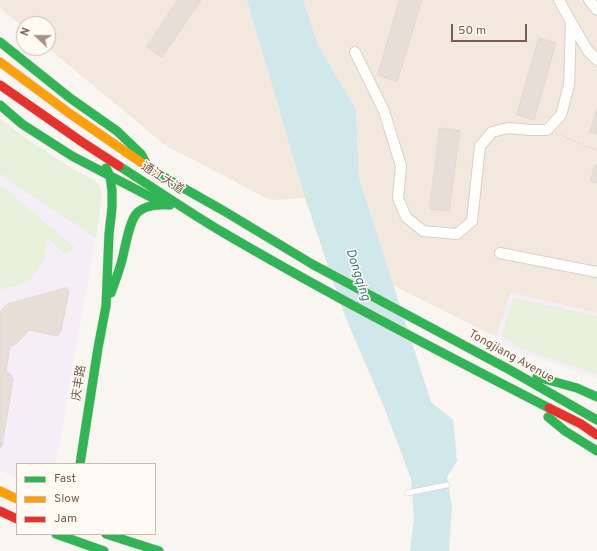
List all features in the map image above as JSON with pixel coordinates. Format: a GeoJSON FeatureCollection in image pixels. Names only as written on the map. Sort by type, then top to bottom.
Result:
{"type":"FeatureCollection","features":[{"type":"Feature","properties":{"kind":"main road"},"geometry":{"type":"LineString","coordinates":[[0,42],[70,98],[117,130],[141,154],[148,168]]}},
{"type":"Feature","properties":{"kind":"main road","name":"通江大道"},"geometry":{"type":"LineString","coordinates":[[0,62],[69,113],[148,168],[224,211],[312,264],[412,318]]}},
{"type":"Feature","properties":{"kind":"main road","name":"通江大道"},"geometry":{"type":"LineString","coordinates":[[0,85],[91,148],[222,232],[316,286],[522,394]]}},
{"type":"Feature","properties":{"kind":"main road"},"geometry":{"type":"LineString","coordinates":[[0,105],[22,124],[72,156],[166,205]]}},
{"type":"Feature","properties":{"kind":"main road"},"geometry":{"type":"LineString","coordinates":[[91,148],[102,162],[110,176],[112,191],[106,306]]}},
{"type":"Feature","properties":{"kind":"main road"},"geometry":{"type":"LineString","coordinates":[[106,306],[121,266],[131,223],[136,213],[157,205],[183,207]]}},
{"type":"Feature","properties":{"kind":"main road","name":"庆丰路"},"geometry":{"type":"LineString","coordinates":[[80,463],[106,306]]}},
{"type":"Feature","properties":{"kind":"main road","name":"Tongjiang Avenue"},"geometry":{"type":"LineString","coordinates":[[412,318],[510,370],[597,420]]}},
{"type":"Feature","properties":{"kind":"main road"},"geometry":{"type":"LineString","coordinates":[[510,370],[577,388],[597,397]]}},
{"type":"Feature","properties":{"kind":"main road"},"geometry":{"type":"LineString","coordinates":[[522,394],[581,424],[597,435]]}},
{"type":"Feature","properties":{"kind":"main road"},"geometry":{"type":"LineString","coordinates":[[522,394],[565,431],[597,451]]}},
{"type":"Feature","properties":{"kind":"main road"},"geometry":{"type":"LineString","coordinates":[[0,491],[16,499]]}},
{"type":"Feature","properties":{"kind":"main road"},"geometry":{"type":"LineString","coordinates":[[0,511],[16,519]]}},
{"type":"Feature","properties":{"kind":"main road"},"geometry":{"type":"LineString","coordinates":[[58,535],[104,551]]}},
{"type":"Feature","properties":{"kind":"main road"},"geometry":{"type":"LineString","coordinates":[[109,535],[159,551]]}},
{"type":"Feature","properties":{"kind":"street"},"geometry":{"type":"LineString","coordinates":[[559,0],[570,22],[588,50],[597,60]]}},
{"type":"Feature","properties":{"kind":"street"},"geometry":{"type":"LineString","coordinates":[[589,0],[597,10]]}},
{"type":"Feature","properties":{"kind":"street"},"geometry":{"type":"LineString","coordinates":[[355,52],[384,111],[401,166],[398,198],[406,217],[423,231],[457,234],[472,221],[480,146],[492,132],[508,128],[547,130],[561,115],[569,85],[570,22]]}},
{"type":"Feature","properties":{"kind":"street"},"geometry":{"type":"LineString","coordinates":[[500,253],[597,272]]}},
{"type":"Feature","properties":{"kind":"lane"},"geometry":{"type":"LineString","coordinates":[[562,384],[584,398]]}},
{"type":"Feature","properties":{"kind":"lane"},"geometry":{"type":"LineString","coordinates":[[407,493],[447,485]]}},
{"type":"Feature","properties":{"kind":"path"},"geometry":{"type":"LineString","coordinates":[[547,130],[597,151]]}},
{"type":"Feature","properties":{"kind":"shaded area"},"geometry":{"type":"Polygon","coordinates":[[[0,0],[247,0],[305,198],[270,200],[165,145],[56,55],[56,16],[16,16],[16,21],[0,8],[0,0]]]}},
{"type":"Feature","properties":{"kind":"shaded area"},"geometry":{"type":"Polygon","coordinates":[[[303,0],[597,0],[597,313],[511,293],[496,337],[393,285],[359,178],[356,109],[318,45],[303,0]]]}},
{"type":"Feature","properties":{"kind":"shaded area"},"geometry":{"type":"Polygon","coordinates":[[[0,174],[96,238],[56,463],[16,463],[16,478],[0,470],[0,174]]]}},
{"type":"Feature","properties":{"kind":"shaded area"},"geometry":{"type":"Polygon","coordinates":[[[511,293],[597,313],[597,378],[515,351],[496,337],[511,293]]]}},
{"type":"Feature","properties":{"kind":"green space"},"geometry":{"type":"Polygon","coordinates":[[[0,118],[21,135],[76,171],[94,180],[100,187],[102,196],[96,238],[0,174],[0,118]]]}},
{"type":"Feature","properties":{"kind":"green space"},"geometry":{"type":"Polygon","coordinates":[[[0,184],[74,247],[66,255],[48,239],[44,260],[31,279],[17,286],[2,289],[0,289],[0,184]]]}},
{"type":"Feature","properties":{"kind":"green space"},"geometry":{"type":"Polygon","coordinates":[[[513,298],[597,316],[597,374],[518,347],[502,336],[513,298]]]}},
{"type":"Feature","properties":{"kind":"water","name":"Dongqing"},"geometry":{"type":"Polygon","coordinates":[[[247,0],[303,0],[318,45],[356,109],[359,178],[431,402],[453,420],[457,461],[447,477],[452,507],[449,551],[410,551],[414,519],[411,479],[384,407],[345,316],[305,198],[247,0]]]}},
{"type":"Feature","properties":{"kind":"building"},"geometry":{"type":"Polygon","coordinates":[[[178,0],[201,0],[162,57],[147,47],[178,0]]]}},
{"type":"Feature","properties":{"kind":"building"},"geometry":{"type":"Polygon","coordinates":[[[400,0],[422,0],[397,82],[378,75],[400,0]]]}},
{"type":"Feature","properties":{"kind":"building"},"geometry":{"type":"Polygon","coordinates":[[[539,38],[556,43],[534,120],[517,115],[539,38]]]}},
{"type":"Feature","properties":{"kind":"building"},"geometry":{"type":"Polygon","coordinates":[[[597,109],[597,134],[590,132],[597,109]]]}},
{"type":"Feature","properties":{"kind":"building"},"geometry":{"type":"Polygon","coordinates":[[[440,128],[460,131],[449,211],[430,209],[440,128]]]}},
{"type":"Feature","properties":{"kind":"building"},"geometry":{"type":"Polygon","coordinates":[[[595,165],[597,166],[597,183],[591,181],[595,165]]]}},
{"type":"Feature","properties":{"kind":"building"},"geometry":{"type":"Polygon","coordinates":[[[67,288],[69,291],[61,331],[57,336],[29,330],[17,343],[10,346],[6,371],[11,375],[13,380],[2,446],[0,448],[0,312],[7,304],[67,288]]]}},
{"type":"Feature","properties":{"kind":"traffic: fast"},"geometry":{"type":"LineString","coordinates":[[0,42],[70,98],[117,131],[141,154],[147,165]]}},
{"type":"Feature","properties":{"kind":"traffic: fast"},"geometry":{"type":"LineString","coordinates":[[0,105],[22,124],[72,156],[166,205]]}},
{"type":"Feature","properties":{"kind":"traffic: fast"},"geometry":{"type":"LineString","coordinates":[[119,166],[197,217],[304,279],[549,408]]}},
{"type":"Feature","properties":{"kind":"traffic: fast"},"geometry":{"type":"LineString","coordinates":[[80,463],[106,306],[109,234],[112,208],[110,176],[106,168]]}},
{"type":"Feature","properties":{"kind":"traffic: fast"},"geometry":{"type":"LineString","coordinates":[[155,172],[224,211],[312,264],[510,370],[597,420]]}},
{"type":"Feature","properties":{"kind":"traffic: fast"},"geometry":{"type":"LineString","coordinates":[[111,293],[134,217],[144,208],[157,205],[170,205]]}},
{"type":"Feature","properties":{"kind":"traffic: fast"},"geometry":{"type":"LineString","coordinates":[[537,377],[577,388],[597,397]]}},
{"type":"Feature","properties":{"kind":"traffic: fast"},"geometry":{"type":"LineString","coordinates":[[548,417],[565,431],[597,451]]}},
{"type":"Feature","properties":{"kind":"traffic: fast"},"geometry":{"type":"LineString","coordinates":[[59,535],[104,551]]}},
{"type":"Feature","properties":{"kind":"traffic: fast"},"geometry":{"type":"LineString","coordinates":[[109,535],[159,551]]}},
{"type":"Feature","properties":{"kind":"traffic: slow"},"geometry":{"type":"LineString","coordinates":[[0,62],[69,113],[155,172]]}},
{"type":"Feature","properties":{"kind":"traffic: slow"},"geometry":{"type":"LineString","coordinates":[[0,491],[16,499]]}},
{"type":"Feature","properties":{"kind":"traffic: jam"},"geometry":{"type":"LineString","coordinates":[[0,85],[119,166]]}},
{"type":"Feature","properties":{"kind":"traffic: jam"},"geometry":{"type":"LineString","coordinates":[[549,408],[581,424],[597,435]]}},
{"type":"Feature","properties":{"kind":"traffic: jam"},"geometry":{"type":"LineString","coordinates":[[0,511],[16,519]]}}]}
